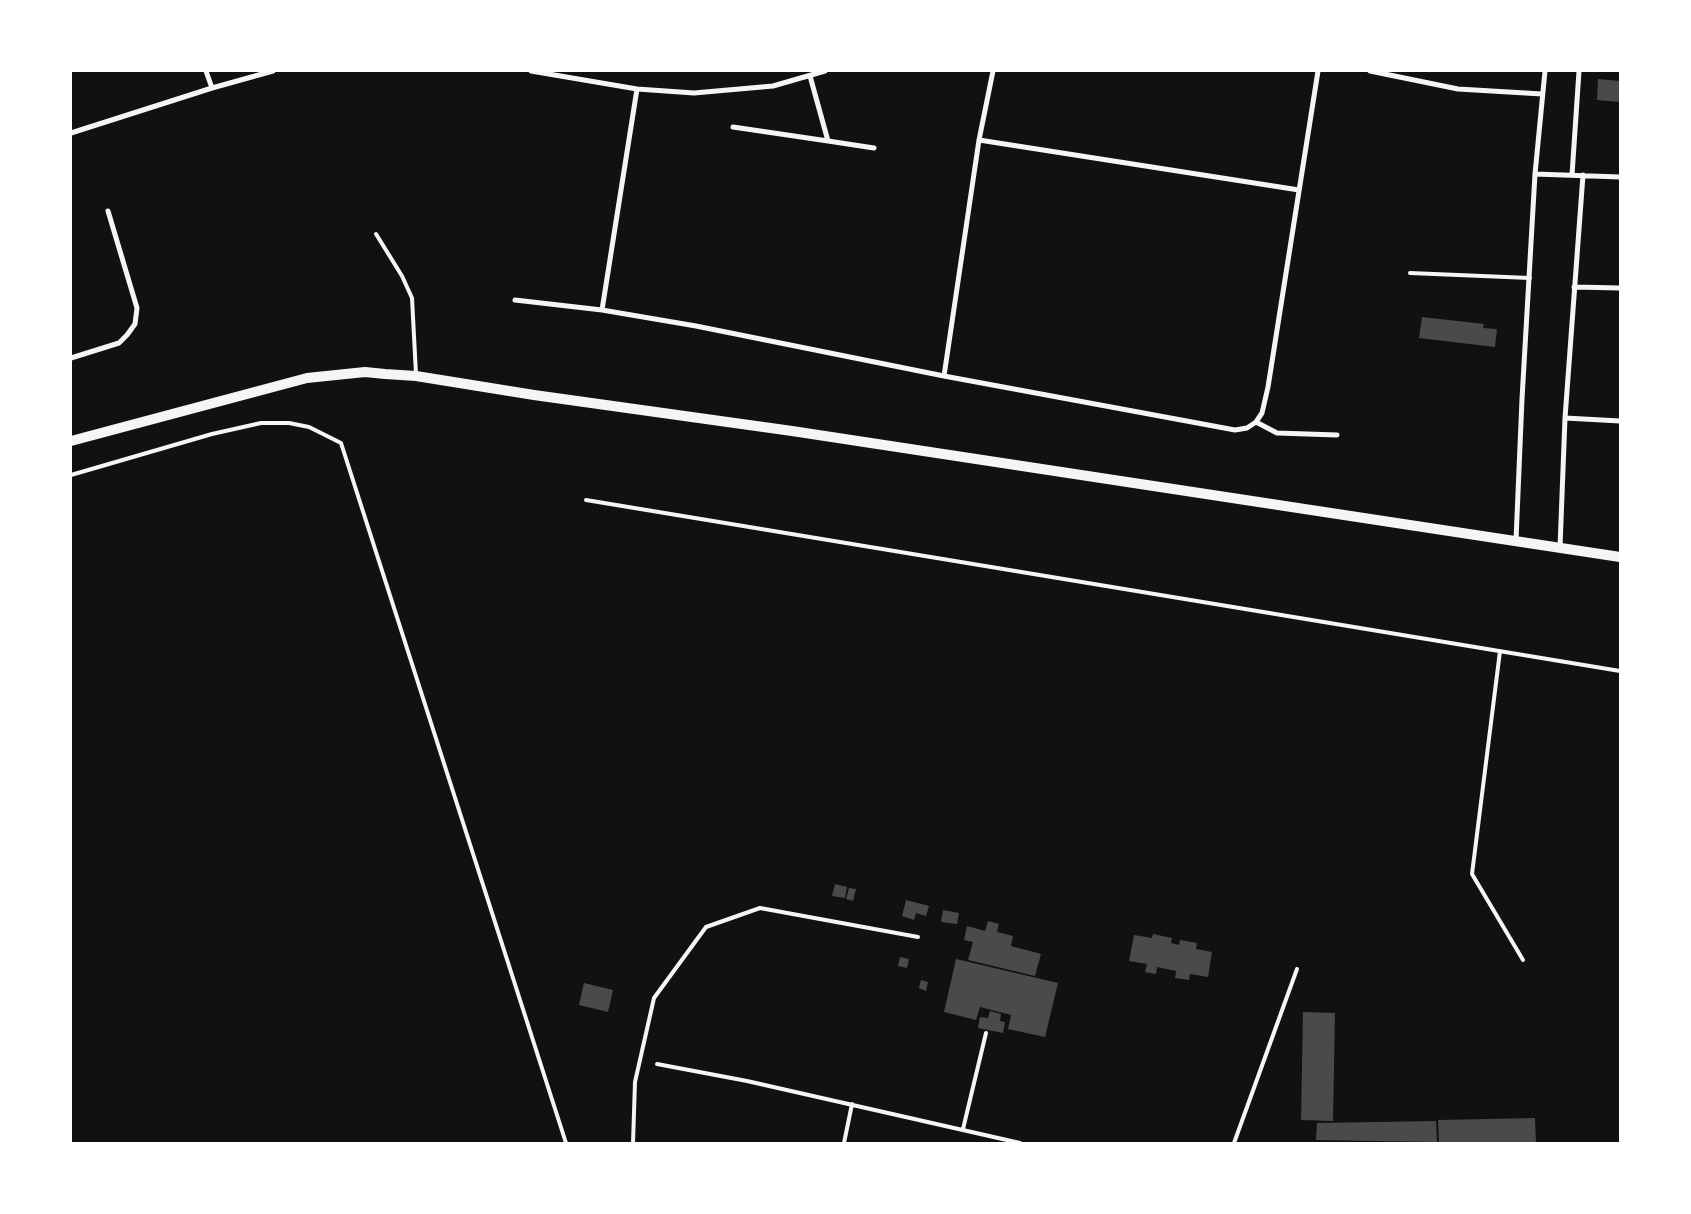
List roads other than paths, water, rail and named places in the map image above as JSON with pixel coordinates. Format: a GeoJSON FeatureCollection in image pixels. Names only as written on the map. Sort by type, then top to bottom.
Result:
{"type":"FeatureCollection","features":[{"type":"Feature","properties":{"kind":"main road"},"geometry":{"type":"LineString","coordinates":[[71,441],[307,378],[364,372],[416,376],[534,395],[792,431],[1620,557]]}},
{"type":"Feature","properties":{"kind":"street"},"geometry":{"type":"LineString","coordinates":[[206,71],[212,88]]}},
{"type":"Feature","properties":{"kind":"street"},"geometry":{"type":"LineString","coordinates":[[71,133],[212,88],[273,71]]}},
{"type":"Feature","properties":{"kind":"street"},"geometry":{"type":"LineString","coordinates":[[532,71],[637,89],[704,92],[773,86],[825,71]]}},
{"type":"Feature","properties":{"kind":"street"},"geometry":{"type":"LineString","coordinates":[[944,376],[979,140],[993,71]]}},
{"type":"Feature","properties":{"kind":"street"},"geometry":{"type":"LineString","coordinates":[[515,300],[602,310],[696,326],[944,376],[1235,430],[1247,428],[1256,422],[1262,412],[1268,387],[1318,71]]}},
{"type":"Feature","properties":{"kind":"street"},"geometry":{"type":"LineString","coordinates":[[1370,71],[1458,89],[1542,94]]}},
{"type":"Feature","properties":{"kind":"street"},"geometry":{"type":"LineString","coordinates":[[1516,540],[1535,174],[1544,71]]}},
{"type":"Feature","properties":{"kind":"street"},"geometry":{"type":"LineString","coordinates":[[1572,175],[1579,71]]}},
{"type":"Feature","properties":{"kind":"street"},"geometry":{"type":"LineString","coordinates":[[810,76],[828,142]]}},
{"type":"Feature","properties":{"kind":"street"},"geometry":{"type":"LineString","coordinates":[[602,310],[637,89]]}},
{"type":"Feature","properties":{"kind":"street"},"geometry":{"type":"LineString","coordinates":[[733,127],[874,148]]}},
{"type":"Feature","properties":{"kind":"street"},"geometry":{"type":"LineString","coordinates":[[979,140],[1299,190]]}},
{"type":"Feature","properties":{"kind":"street"},"geometry":{"type":"LineString","coordinates":[[1535,174],[1620,177]]}},
{"type":"Feature","properties":{"kind":"street"},"geometry":{"type":"LineString","coordinates":[[1560,547],[1565,418],[1584,175]]}},
{"type":"Feature","properties":{"kind":"street"},"geometry":{"type":"LineString","coordinates":[[71,358],[119,343],[135,324],[137,308],[108,211]]}},
{"type":"Feature","properties":{"kind":"street"},"geometry":{"type":"LineString","coordinates":[[1574,287],[1620,288]]}},
{"type":"Feature","properties":{"kind":"street"},"geometry":{"type":"LineString","coordinates":[[1565,418],[1620,420]]}},
{"type":"Feature","properties":{"kind":"street"},"geometry":{"type":"LineString","coordinates":[[1256,422],[1277,433],[1336,435]]}},
{"type":"Feature","properties":{"kind":"lane"},"geometry":{"type":"LineString","coordinates":[[376,234],[402,276],[412,298],[416,376]]}},
{"type":"Feature","properties":{"kind":"lane"},"geometry":{"type":"LineString","coordinates":[[1410,273],[1530,278]]}},
{"type":"Feature","properties":{"kind":"lane"},"geometry":{"type":"LineString","coordinates":[[71,475],[212,434],[261,423],[289,423],[309,427],[341,442],[566,1143]]}},
{"type":"Feature","properties":{"kind":"lane"},"geometry":{"type":"LineString","coordinates":[[586,500],[1620,671]]}},
{"type":"Feature","properties":{"kind":"lane"},"geometry":{"type":"LineString","coordinates":[[1500,651],[1472,874],[1523,960]]}},
{"type":"Feature","properties":{"kind":"lane"},"geometry":{"type":"LineString","coordinates":[[633,1143],[636,1082],[654,998],[706,927],[760,908],[918,937]]}},
{"type":"Feature","properties":{"kind":"lane"},"geometry":{"type":"LineString","coordinates":[[1234,1143],[1297,969]]}},
{"type":"Feature","properties":{"kind":"lane"},"geometry":{"type":"LineString","coordinates":[[962,1129],[986,1034]]}},
{"type":"Feature","properties":{"kind":"lane"},"geometry":{"type":"LineString","coordinates":[[657,1064],[747,1081],[1020,1143]]}},
{"type":"Feature","properties":{"kind":"lane"},"geometry":{"type":"LineString","coordinates":[[844,1143],[852,1104]]}}]}
